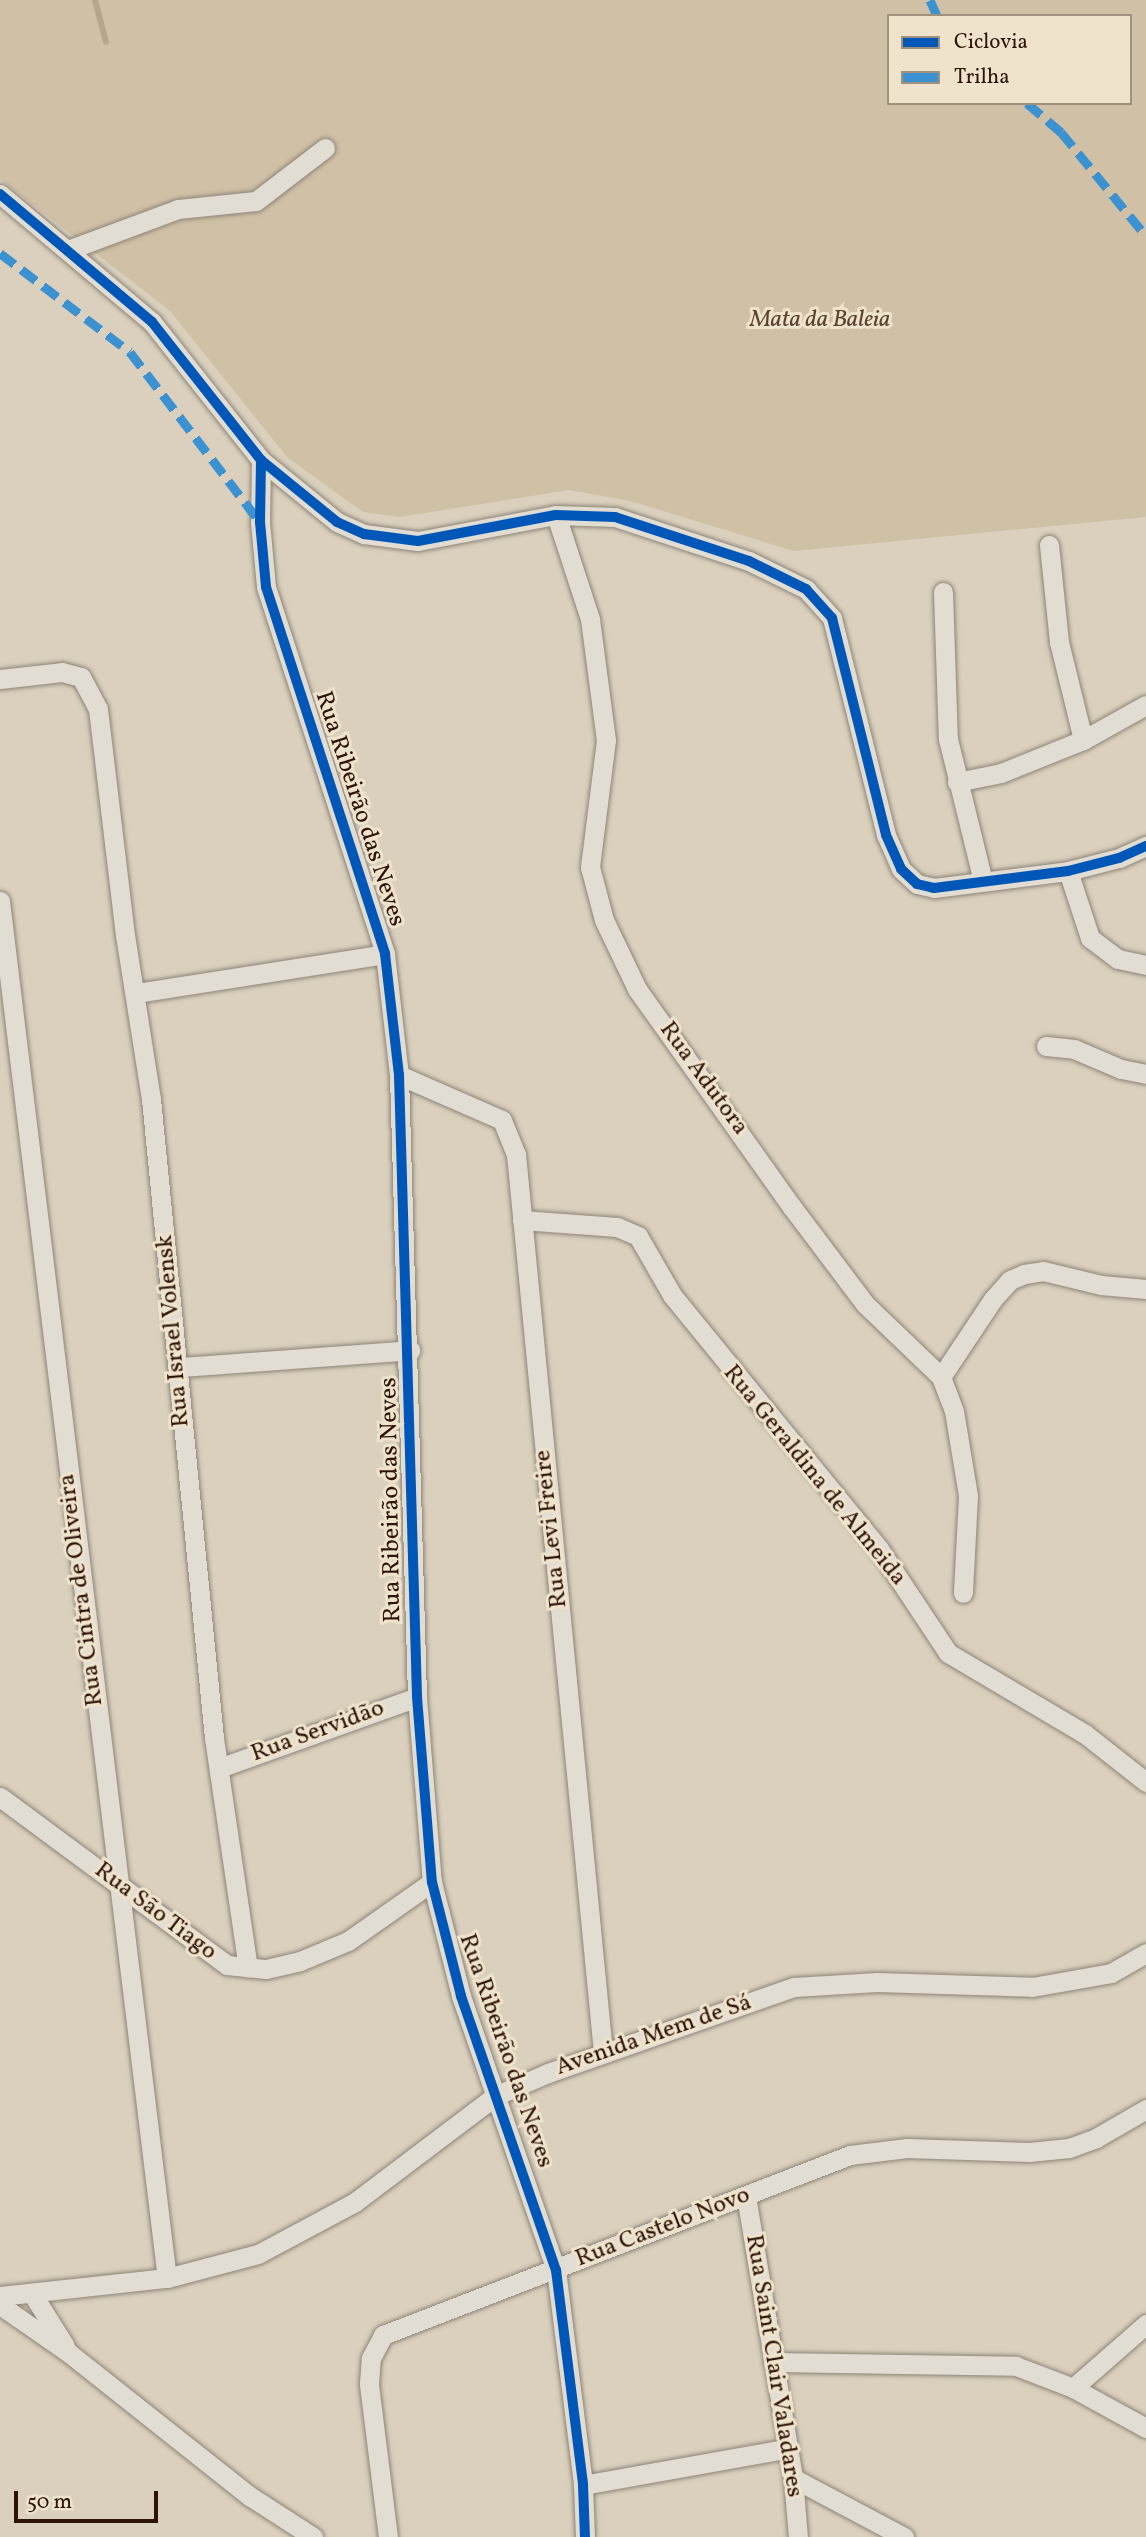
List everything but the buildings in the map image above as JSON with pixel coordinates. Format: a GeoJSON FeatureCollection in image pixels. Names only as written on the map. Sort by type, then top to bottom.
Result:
{"type":"FeatureCollection","features":[{"type":"Feature","properties":{"kind":"street"},"geometry":{"type":"LineString","coordinates":[[68,250],[178,209],[256,201],[325,148]]}},
{"type":"Feature","properties":{"kind":"street"},"geometry":{"type":"LineString","coordinates":[[0,194],[152,322],[261,460],[337,522],[364,534],[418,541],[556,515],[615,517],[749,561],[806,589],[832,618],[886,835],[901,869],[917,884],[934,888],[1068,871],[1119,858],[1146,845]]}},
{"type":"Feature","properties":{"kind":"street","name":"Rua Ribeirão das Neves"},"geometry":{"type":"LineString","coordinates":[[261,460],[260,522],[266,587],[385,954],[399,1075],[410,1350],[417,1697],[432,1882],[461,1996],[556,2270],[583,2485],[585,2537]]}},
{"type":"Feature","properties":{"kind":"street","name":"Rua Adutora"},"geometry":{"type":"LineString","coordinates":[[556,515],[582,583],[590,619],[606,740],[590,867],[604,920],[637,989],[792,1207],[865,1304],[940,1377],[954,1411],[968,1496],[963,1593]]}},
{"type":"Feature","properties":{"kind":"street"},"geometry":{"type":"LineString","coordinates":[[1049,545],[1059,642],[1083,740]]}},
{"type":"Feature","properties":{"kind":"street"},"geometry":{"type":"LineString","coordinates":[[943,592],[944,686],[957,782],[983,881]]}},
{"type":"Feature","properties":{"kind":"street","name":"Rua Israel Volensk"},"geometry":{"type":"LineString","coordinates":[[0,679],[62,672],[81,677],[95,695],[137,993],[181,1367],[186,1478],[219,1768],[248,1968]]}},
{"type":"Feature","properties":{"kind":"street"},"geometry":{"type":"LineString","coordinates":[[957,782],[1001,773],[1083,740],[1146,705]]}},
{"type":"Feature","properties":{"kind":"street"},"geometry":{"type":"LineString","coordinates":[[1068,871],[1090,938],[1118,959],[1146,965]]}},
{"type":"Feature","properties":{"kind":"street","name":"Rua Cintra de Oliveira"},"geometry":{"type":"LineString","coordinates":[[0,901],[117,1884],[167,2278]]}},
{"type":"Feature","properties":{"kind":"street"},"geometry":{"type":"LineString","coordinates":[[137,993],[385,954]]}},
{"type":"Feature","properties":{"kind":"street"},"geometry":{"type":"LineString","coordinates":[[1046,1046],[1074,1049],[1121,1069],[1146,1074]]}},
{"type":"Feature","properties":{"kind":"street","name":"Rua Levi Freire"},"geometry":{"type":"LineString","coordinates":[[399,1075],[502,1120],[516,1154],[603,2053]]}},
{"type":"Feature","properties":{"kind":"street","name":"Rua Geraldina de Almeida"},"geometry":{"type":"LineString","coordinates":[[522,1220],[617,1227],[638,1236],[672,1295],[879,1549],[948,1653],[1085,1734],[1146,1782]]}},
{"type":"Feature","properties":{"kind":"street"},"geometry":{"type":"LineString","coordinates":[[940,1377],[993,1299],[1017,1277],[1043,1271],[1101,1285],[1146,1289]]}},
{"type":"Feature","properties":{"kind":"street"},"geometry":{"type":"LineString","coordinates":[[181,1367],[410,1350]]}},
{"type":"Feature","properties":{"kind":"street","name":"Rua Servidão"},"geometry":{"type":"LineString","coordinates":[[219,1768],[417,1697]]}},
{"type":"Feature","properties":{"kind":"street","name":"Rua São Tiago"},"geometry":{"type":"LineString","coordinates":[[0,1797],[214,1958],[248,1968],[282,1966],[348,1941],[432,1882]]}},
{"type":"Feature","properties":{"kind":"street","name":"Avenida Mem de Sá"},"geometry":{"type":"LineString","coordinates":[[0,2296],[33,2295],[167,2278],[258,2254],[317,2224],[389,2178],[495,2096],[603,2053],[794,1987],[877,1982],[1031,1987],[1111,1973],[1146,1953]]}},
{"type":"Feature","properties":{"kind":"street","name":"Rua Castelo Novo"},"geometry":{"type":"LineString","coordinates":[[388,2537],[369,2384],[375,2344],[383,2335],[872,2150],[1029,2152],[1069,2147],[1096,2138],[1146,2109]]}},
{"type":"Feature","properties":{"kind":"street","name":"Rua Saint Clair Valadares"},"geometry":{"type":"LineString","coordinates":[[746,2196],[786,2449],[793,2477],[798,2537]]}},
{"type":"Feature","properties":{"kind":"street"},"geometry":{"type":"LineString","coordinates":[[33,2295],[69,2353]]}},
{"type":"Feature","properties":{"kind":"street"},"geometry":{"type":"LineString","coordinates":[[0,2305],[69,2353],[251,2497],[313,2537]]}},
{"type":"Feature","properties":{"kind":"street"},"geometry":{"type":"LineString","coordinates":[[1073,2388],[1146,2324]]}},
{"type":"Feature","properties":{"kind":"street"},"geometry":{"type":"LineString","coordinates":[[773,2362],[993,2362],[1016,2366],[1073,2388],[1146,2428]]}},
{"type":"Feature","properties":{"kind":"street"},"geometry":{"type":"LineString","coordinates":[[583,2485],[786,2449]]}},
{"type":"Feature","properties":{"kind":"street"},"geometry":{"type":"LineString","coordinates":[[793,2477],[904,2537]]}},
{"type":"Feature","properties":{"kind":"green space","name":"Mata da Baleia"},"geometry":{"type":"Polygon","coordinates":[[[0,0],[1146,0],[1146,517],[794,551],[630,501],[569,490],[400,517],[363,512],[288,458],[170,311],[0,179],[0,0]]]}},
{"type":"Feature","properties":{"kind":"waterway"},"geometry":{"type":"LineString","coordinates":[[95,0],[106,42]]}},
{"type":"Feature","properties":{"kind":"marked path"},"geometry":{"type":"LineString","coordinates":[[930,0],[936,14]]}},
{"type":"Feature","properties":{"kind":"marked path"},"geometry":{"type":"LineString","coordinates":[[1029,105],[1061,132],[1146,236]]}},
{"type":"Feature","properties":{"kind":"marked path"},"geometry":{"type":"LineString","coordinates":[[0,253],[130,352],[260,522]]}},
{"type":"Feature","properties":{"kind":"cycle path"},"geometry":{"type":"LineString","coordinates":[[0,194],[152,322],[261,460],[337,522],[364,534],[418,541],[556,515],[615,517],[749,561],[806,589],[832,618],[886,835],[901,869],[917,884],[934,888],[1068,871],[1119,858],[1146,846]]}},
{"type":"Feature","properties":{"kind":"cycle path"},"geometry":{"type":"LineString","coordinates":[[261,460],[260,522],[266,587],[385,954],[399,1075],[417,1697],[432,1882],[461,1996],[556,2270],[583,2485],[585,2537]]}}]}
